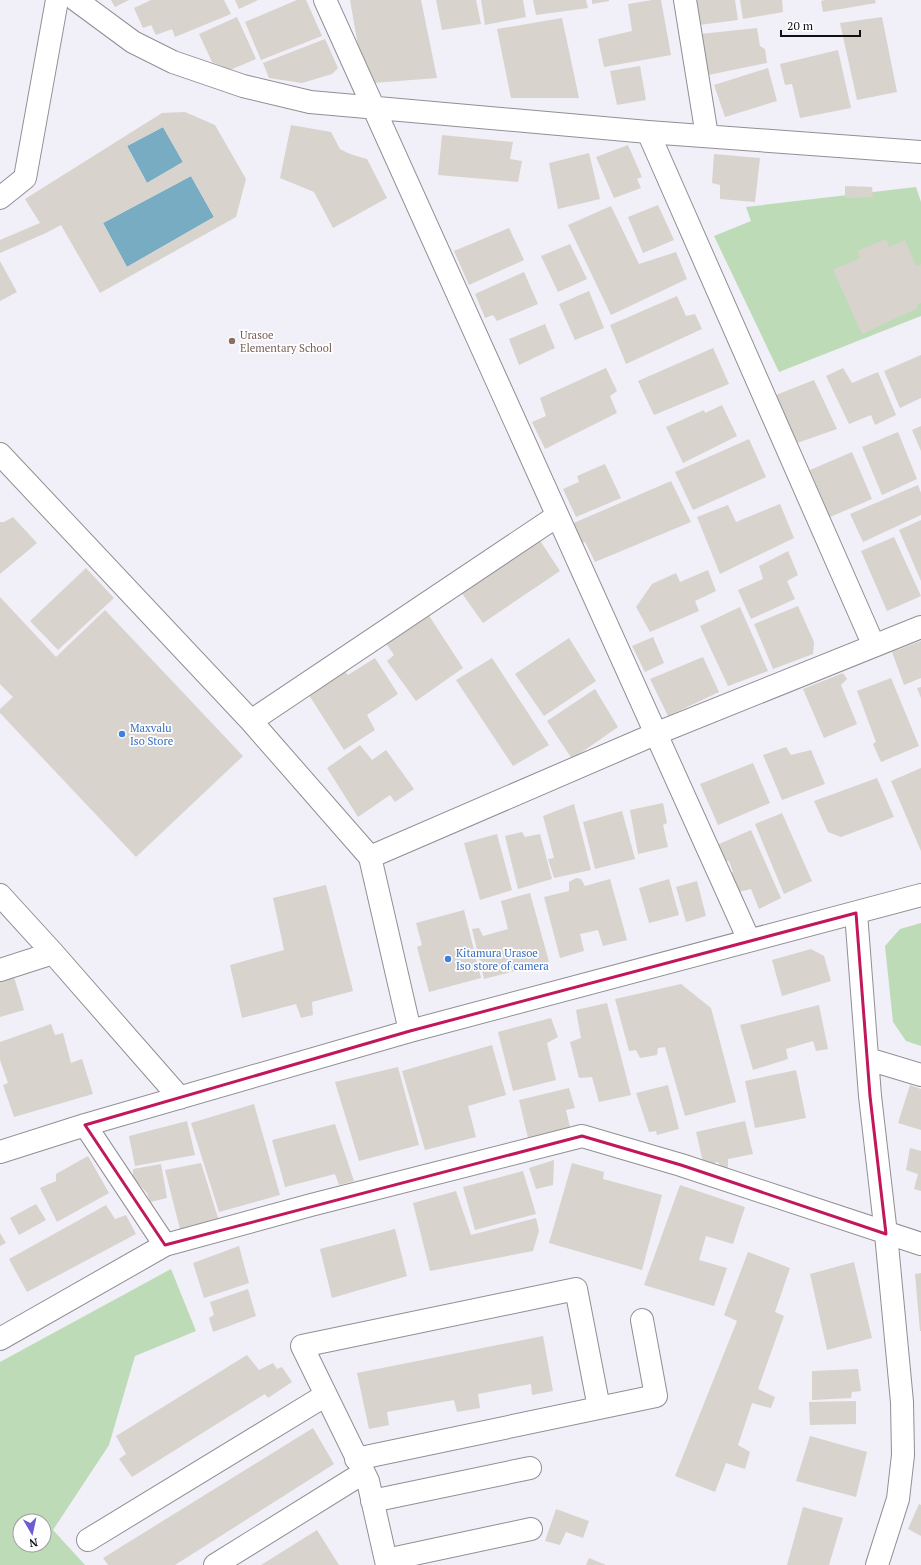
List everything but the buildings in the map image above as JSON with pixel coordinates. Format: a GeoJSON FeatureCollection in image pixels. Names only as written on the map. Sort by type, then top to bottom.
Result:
{"type":"FeatureCollection","features":[{"type":"Feature","properties":{"kind":"street"},"geometry":{"type":"LineString","coordinates":[[0,198],[25,178],[57,0]]}},
{"type":"Feature","properties":{"kind":"street"},"geometry":{"type":"LineString","coordinates":[[76,0],[133,42],[173,62],[243,86],[310,102],[374,109],[648,132],[921,152]]}},
{"type":"Feature","properties":{"kind":"street"},"geometry":{"type":"LineString","coordinates":[[325,0],[749,940]]}},
{"type":"Feature","properties":{"kind":"street"},"geometry":{"type":"LineString","coordinates":[[685,0],[707,136]]}},
{"type":"Feature","properties":{"kind":"street"},"geometry":{"type":"LineString","coordinates":[[648,132],[874,646]]}},
{"type":"Feature","properties":{"kind":"street"},"geometry":{"type":"LineString","coordinates":[[0,454],[251,721],[370,857],[410,1030]]}},
{"type":"Feature","properties":{"kind":"street"},"geometry":{"type":"LineString","coordinates":[[251,721],[557,516]]}},
{"type":"Feature","properties":{"kind":"street"},"geometry":{"type":"LineString","coordinates":[[370,857],[655,734],[921,627]]}},
{"type":"Feature","properties":{"kind":"street"},"geometry":{"type":"LineString","coordinates":[[0,895],[54,953],[180,1098]]}},
{"type":"Feature","properties":{"kind":"street"},"geometry":{"type":"LineString","coordinates":[[0,1152],[86,1125],[410,1030],[921,895]]}},
{"type":"Feature","properties":{"kind":"street"},"geometry":{"type":"LineString","coordinates":[[856,913],[870,1096],[886,1234],[902,1402],[903,1455],[898,1499],[877,1565]]}},
{"type":"Feature","properties":{"kind":"street"},"geometry":{"type":"LineString","coordinates":[[0,970],[54,953]]}},
{"type":"Feature","properties":{"kind":"street"},"geometry":{"type":"LineString","coordinates":[[868,1059],[921,1075]]}},
{"type":"Feature","properties":{"kind":"street"},"geometry":{"type":"LineString","coordinates":[[86,1125],[165,1245]]}},
{"type":"Feature","properties":{"kind":"street"},"geometry":{"type":"LineString","coordinates":[[0,1339],[165,1245],[312,1205],[582,1136],[681,1165],[886,1234],[921,1244]]}},
{"type":"Feature","properties":{"kind":"street"},"geometry":{"type":"LineString","coordinates":[[531,1529],[387,1563],[368,1481],[302,1346],[576,1289],[599,1408]]}},
{"type":"Feature","properties":{"kind":"street"},"geometry":{"type":"LineString","coordinates":[[215,1565],[360,1466],[599,1408],[656,1396],[642,1320]]}},
{"type":"Feature","properties":{"kind":"street"},"geometry":{"type":"LineString","coordinates":[[88,1540],[326,1395]]}},
{"type":"Feature","properties":{"kind":"street"},"geometry":{"type":"LineString","coordinates":[[372,1501],[530,1468]]}},
{"type":"Feature","properties":{"kind":"highlighted area"},"geometry":{"type":"Polygon","coordinates":[[[856,913],[870,1096],[886,1234],[681,1165],[582,1136],[165,1245],[85,1125],[410,1031],[856,913]]]}},
{"type":"Feature","properties":{"kind":"green space"},"geometry":{"type":"Polygon","coordinates":[[[916,187],[921,202],[921,316],[779,372],[714,236],[751,221],[746,207],[916,187]]]}},
{"type":"Feature","properties":{"kind":"green space"},"geometry":{"type":"Polygon","coordinates":[[[921,923],[921,1046],[906,1041],[893,1022],[885,946],[900,929],[921,923]]]}},
{"type":"Feature","properties":{"kind":"green space"},"geometry":{"type":"Polygon","coordinates":[[[171,1269],[196,1331],[135,1356],[109,1445],[53,1530],[85,1565],[0,1565],[0,1362],[171,1269]]]}},
{"type":"Feature","properties":{"kind":"water"},"geometry":{"type":"Polygon","coordinates":[[[163,127],[183,162],[147,183],[127,146],[163,127]]]}},
{"type":"Feature","properties":{"kind":"water"},"geometry":{"type":"Polygon","coordinates":[[[191,176],[214,217],[127,267],[103,223],[191,176]]]}},
{"type":"Feature","properties":{"kind":"place","name":"Urasoe Elementary School"},"geometry":{"type":"Point","coordinates":[232,341]}},
{"type":"Feature","properties":{"kind":"place","name":"Maxvalu Iso Store"},"geometry":{"type":"Point","coordinates":[122,734]}},
{"type":"Feature","properties":{"kind":"place","name":"Kitamura Urasoe Iso store of camera"},"geometry":{"type":"Point","coordinates":[448,959]}}]}
